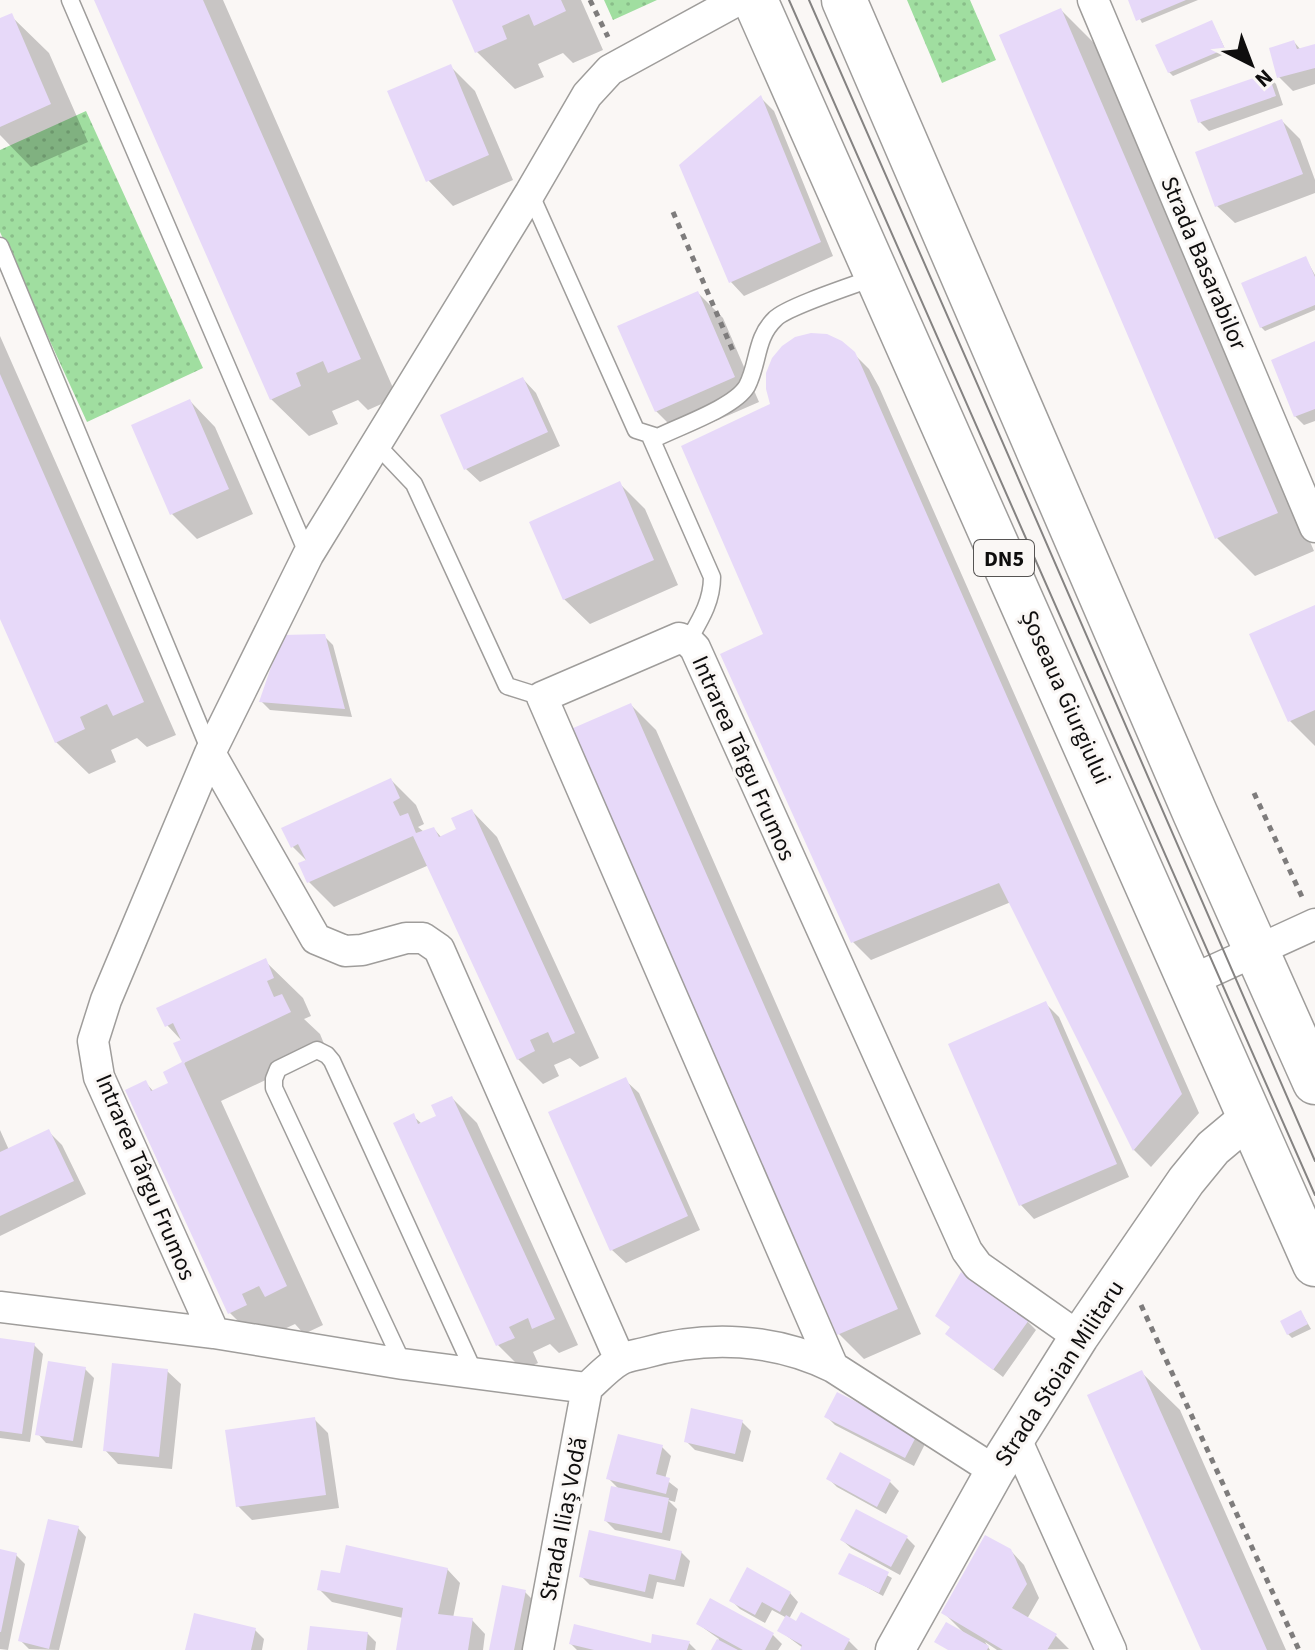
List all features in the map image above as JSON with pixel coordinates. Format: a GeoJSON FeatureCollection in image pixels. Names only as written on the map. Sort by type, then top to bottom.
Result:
{"type":"FeatureCollection","features":[{"type":"Feature","properties":{"kind":"main road","name":"Șoseaua Giurgiului"},"geometry":{"type":"LineString","coordinates":[[755,0],[1315,1264]]}},
{"type":"Feature","properties":{"kind":"main road"},"geometry":{"type":"LineString","coordinates":[[844,0],[1315,1082]]}},
{"type":"Feature","properties":{"kind":"street","name":"Intrarea Târgu Frumos"},"geometry":{"type":"LineString","coordinates":[[214,1333],[99,1077],[93,1041],[106,1000],[210,753],[308,555],[587,95],[596,82],[623,62],[738,0]]}},
{"type":"Feature","properties":{"kind":"street","name":"Strada Basarabilor"},"geometry":{"type":"LineString","coordinates":[[1093,0],[1315,527]]}},
{"type":"Feature","properties":{"kind":"street","name":"Intrarea Târgu Frumos"},"geometry":{"type":"LineString","coordinates":[[542,697],[679,638],[688,641],[702,663],[967,1251],[978,1266],[1079,1337]]}},
{"type":"Feature","properties":{"kind":"street"},"geometry":{"type":"LineString","coordinates":[[542,697],[833,1367]]}},
{"type":"Feature","properties":{"kind":"street"},"geometry":{"type":"LineString","coordinates":[[210,753],[316,939],[345,951],[362,950],[406,938],[423,938],[439,949],[620,1360]]}},
{"type":"Feature","properties":{"kind":"street"},"geometry":{"type":"LineString","coordinates":[[1190,981],[1315,924]]}},
{"type":"Feature","properties":{"kind":"street","name":"Strada Stoian Militaru"},"geometry":{"type":"LineString","coordinates":[[895,1650],[995,1471],[1079,1337],[1186,1181],[1213,1148],[1250,1117]]}},
{"type":"Feature","properties":{"kind":"street"},"geometry":{"type":"LineString","coordinates":[[0,1307],[214,1333],[403,1364],[587,1388],[620,1360],[670,1346],[715,1342],[763,1344],[806,1353],[833,1367],[995,1471]]}},
{"type":"Feature","properties":{"kind":"street","name":"Strada Iliaș Vodă"},"geometry":{"type":"LineString","coordinates":[[538,1650],[587,1388]]}},
{"type":"Feature","properties":{"kind":"street"},"geometry":{"type":"LineString","coordinates":[[1016,1439],[1111,1650]]}},
{"type":"Feature","properties":{"kind":"lane"},"geometry":{"type":"LineString","coordinates":[[70,0],[308,555]]}},
{"type":"Feature","properties":{"kind":"lane"},"geometry":{"type":"LineString","coordinates":[[530,193],[636,430],[650,436],[658,437],[737,398],[748,385],[765,329],[777,315],[878,276]]}},
{"type":"Feature","properties":{"kind":"lane"},"geometry":{"type":"LineString","coordinates":[[0,246],[210,753]]}},
{"type":"Feature","properties":{"kind":"lane"},"geometry":{"type":"LineString","coordinates":[[650,436],[712,577],[707,607],[688,641]]}},
{"type":"Feature","properties":{"kind":"lane"},"geometry":{"type":"LineString","coordinates":[[376,444],[414,484],[507,686],[542,697]]}},
{"type":"Feature","properties":{"kind":"lane"},"geometry":{"type":"LineString","coordinates":[[403,1364],[274,1088],[278,1069],[317,1050],[332,1061],[475,1374]]}},
{"type":"Feature","properties":{"kind":"path"},"geometry":{"type":"LineString","coordinates":[[590,0],[603,30],[623,62]]}},
{"type":"Feature","properties":{"kind":"path"},"geometry":{"type":"LineString","coordinates":[[673,212],[748,385]]}},
{"type":"Feature","properties":{"kind":"path"},"geometry":{"type":"LineString","coordinates":[[1254,793],[1315,924]]}},
{"type":"Feature","properties":{"kind":"path"},"geometry":{"type":"LineString","coordinates":[[1125,1270],[1299,1650]]}},
{"type":"Feature","properties":{"kind":"green space"},"geometry":{"type":"Polygon","coordinates":[[[604,0],[657,0],[613,20],[604,0]]]}},
{"type":"Feature","properties":{"kind":"green space"},"geometry":{"type":"Polygon","coordinates":[[[907,0],[970,0],[996,60],[942,83],[907,0]]]}},
{"type":"Feature","properties":{"kind":"green space"},"geometry":{"type":"Polygon","coordinates":[[[86,111],[203,368],[87,422],[0,232],[0,150],[86,111]]]}},
{"type":"Feature","properties":{"kind":"building"},"geometry":{"type":"Polygon","coordinates":[[[94,0],[203,0],[361,359],[328,373],[323,361],[296,373],[301,386],[270,400],[94,0]]]}},
{"type":"Feature","properties":{"kind":"building"},"geometry":{"type":"Polygon","coordinates":[[[452,0],[561,0],[566,11],[534,26],[529,14],[502,26],[507,39],[475,53],[452,0]]]}},
{"type":"Feature","properties":{"kind":"building"},"geometry":{"type":"Polygon","coordinates":[[[1128,0],[1186,0],[1136,21],[1128,0]]]}},
{"type":"Feature","properties":{"kind":"building"},"geometry":{"type":"Polygon","coordinates":[[[1061,8],[1278,513],[1215,539],[999,35],[1061,8]]]}},
{"type":"Feature","properties":{"kind":"building"},"geometry":{"type":"Polygon","coordinates":[[[12,13],[51,104],[0,127],[0,18],[12,13]]]}},
{"type":"Feature","properties":{"kind":"building"},"geometry":{"type":"Polygon","coordinates":[[[1212,20],[1225,49],[1168,73],[1155,45],[1212,20]]]}},
{"type":"Feature","properties":{"kind":"building"},"geometry":{"type":"Polygon","coordinates":[[[1294,40],[1297,49],[1315,44],[1315,68],[1277,78],[1269,48],[1294,40]]]}},
{"type":"Feature","properties":{"kind":"building"},"geometry":{"type":"Polygon","coordinates":[[[451,64],[489,155],[426,182],[387,91],[451,64]]]}},
{"type":"Feature","properties":{"kind":"building"},"geometry":{"type":"Polygon","coordinates":[[[1268,73],[1276,96],[1198,123],[1190,100],[1268,73]]]}},
{"type":"Feature","properties":{"kind":"building"},"geometry":{"type":"Polygon","coordinates":[[[761,95],[821,242],[729,283],[679,165],[761,95]]]}},
{"type":"Feature","properties":{"kind":"building"},"geometry":{"type":"Polygon","coordinates":[[[1282,119],[1303,174],[1215,207],[1195,152],[1282,119]]]}},
{"type":"Feature","properties":{"kind":"building"},"geometry":{"type":"Polygon","coordinates":[[[1306,256],[1315,277],[1315,305],[1260,328],[1241,283],[1306,256]]]}},
{"type":"Feature","properties":{"kind":"building"},"geometry":{"type":"Polygon","coordinates":[[[698,291],[735,377],[655,412],[617,326],[698,291]]]}},
{"type":"Feature","properties":{"kind":"building"},"geometry":{"type":"Polygon","coordinates":[[[811,333],[827,334],[855,352],[1182,1094],[1133,1151],[999,883],[851,943],[720,654],[763,634],[681,446],[770,404],[766,373],[772,358],[795,337],[811,333]]]}},
{"type":"Feature","properties":{"kind":"building"},"geometry":{"type":"Polygon","coordinates":[[[1315,341],[1315,409],[1294,417],[1271,360],[1315,341]]]}},
{"type":"Feature","properties":{"kind":"building"},"geometry":{"type":"Polygon","coordinates":[[[0,374],[144,702],[113,716],[107,704],[80,717],[85,729],[55,743],[0,619],[0,374]]]}},
{"type":"Feature","properties":{"kind":"building"},"geometry":{"type":"Polygon","coordinates":[[[523,377],[548,432],[464,470],[440,415],[523,377]]]}},
{"type":"Feature","properties":{"kind":"building"},"geometry":{"type":"Polygon","coordinates":[[[190,399],[229,489],[170,515],[131,425],[190,399]]]}},
{"type":"Feature","properties":{"kind":"building"},"geometry":{"type":"Polygon","coordinates":[[[620,481],[654,560],[563,600],[529,522],[620,481]]]}},
{"type":"Feature","properties":{"kind":"building"},"geometry":{"type":"Polygon","coordinates":[[[1315,605],[1315,710],[1288,722],[1249,634],[1315,605]]]}},
{"type":"Feature","properties":{"kind":"building"},"geometry":{"type":"Polygon","coordinates":[[[325,634],[345,709],[259,702],[282,635],[325,634]]]}},
{"type":"Feature","properties":{"kind":"building"},"geometry":{"type":"Polygon","coordinates":[[[631,703],[898,1309],[837,1335],[571,729],[631,703]]]}},
{"type":"Feature","properties":{"kind":"building"},"geometry":{"type":"Polygon","coordinates":[[[391,778],[400,798],[393,802],[400,816],[408,813],[416,833],[434,827],[439,837],[456,829],[451,818],[472,809],[575,1033],[553,1043],[548,1032],[530,1040],[535,1051],[517,1060],[413,836],[307,883],[298,863],[306,860],[298,844],[291,848],[281,828],[391,778]]]}},
{"type":"Feature","properties":{"kind":"building"},"geometry":{"type":"Polygon","coordinates":[[[266,958],[274,978],[267,981],[274,997],[282,994],[291,1012],[184,1063],[287,1286],[265,1297],[259,1286],[242,1294],[247,1305],[228,1314],[125,1090],[146,1080],[151,1091],[168,1083],[163,1072],[182,1062],[173,1043],[181,1040],[173,1023],[165,1027],[156,1008],[266,958]]]}},
{"type":"Feature","properties":{"kind":"building"},"geometry":{"type":"Polygon","coordinates":[[[1046,1001],[1117,1164],[1019,1206],[948,1044],[1046,1001]]]}},
{"type":"Feature","properties":{"kind":"building"},"geometry":{"type":"Polygon","coordinates":[[[626,1077],[688,1216],[610,1251],[548,1112],[626,1077]]]}},
{"type":"Feature","properties":{"kind":"building"},"geometry":{"type":"Polygon","coordinates":[[[452,1096],[555,1319],[532,1329],[528,1318],[509,1327],[515,1338],[496,1346],[393,1123],[414,1113],[418,1124],[436,1116],[431,1105],[452,1096]]]}},
{"type":"Feature","properties":{"kind":"building"},"geometry":{"type":"Polygon","coordinates":[[[49,1129],[74,1181],[0,1216],[0,1152],[49,1129]]]}},
{"type":"Feature","properties":{"kind":"building"},"geometry":{"type":"Polygon","coordinates":[[[961,1272],[1029,1320],[993,1370],[945,1334],[950,1327],[935,1316],[961,1272]]]}},
{"type":"Feature","properties":{"kind":"building"},"geometry":{"type":"Polygon","coordinates":[[[1301,1310],[1308,1324],[1287,1335],[1280,1321],[1301,1310]]]}},
{"type":"Feature","properties":{"kind":"building"},"geometry":{"type":"Polygon","coordinates":[[[0,1338],[35,1343],[22,1434],[0,1431],[0,1338]]]}},
{"type":"Feature","properties":{"kind":"building"},"geometry":{"type":"Polygon","coordinates":[[[48,1361],[86,1367],[73,1441],[35,1435],[48,1361]]]}},
{"type":"Feature","properties":{"kind":"building"},"geometry":{"type":"Polygon","coordinates":[[[112,1363],[168,1369],[159,1457],[103,1451],[112,1363]]]}},
{"type":"Feature","properties":{"kind":"building"},"geometry":{"type":"Polygon","coordinates":[[[1142,1370],[1267,1650],[1201,1650],[1087,1395],[1142,1370]]]}},
{"type":"Feature","properties":{"kind":"building"},"geometry":{"type":"Polygon","coordinates":[[[837,1392],[918,1433],[905,1458],[824,1417],[837,1392]]]}},
{"type":"Feature","properties":{"kind":"building"},"geometry":{"type":"Polygon","coordinates":[[[691,1408],[743,1420],[735,1454],[684,1442],[691,1408]]]}},
{"type":"Feature","properties":{"kind":"building"},"geometry":{"type":"Polygon","coordinates":[[[315,1417],[326,1495],[236,1507],[225,1430],[315,1417]]]}},
{"type":"Feature","properties":{"kind":"building"},"geometry":{"type":"Polygon","coordinates":[[[618,1434],[663,1445],[656,1474],[670,1478],[666,1494],[606,1479],[618,1434]]]}},
{"type":"Feature","properties":{"kind":"building"},"geometry":{"type":"Polygon","coordinates":[[[840,1452],[891,1480],[877,1507],[826,1479],[840,1452]]]}},
{"type":"Feature","properties":{"kind":"building"},"geometry":{"type":"Polygon","coordinates":[[[611,1486],[669,1498],[662,1533],[604,1521],[611,1486]]]}},
{"type":"Feature","properties":{"kind":"building"},"geometry":{"type":"Polygon","coordinates":[[[856,1509],[908,1536],[891,1567],[840,1540],[856,1509]]]}},
{"type":"Feature","properties":{"kind":"building"},"geometry":{"type":"Polygon","coordinates":[[[48,1519],[79,1526],[49,1649],[18,1641],[48,1519]]]}},
{"type":"Feature","properties":{"kind":"building"},"geometry":{"type":"Polygon","coordinates":[[[589,1530],[682,1551],[675,1580],[649,1574],[645,1592],[579,1577],[589,1530]]]}},
{"type":"Feature","properties":{"kind":"building"},"geometry":{"type":"Polygon","coordinates":[[[985,1535],[1011,1549],[1027,1584],[1012,1608],[1057,1634],[1047,1650],[1003,1650],[941,1613],[985,1535]]]}},
{"type":"Feature","properties":{"kind":"building"},"geometry":{"type":"Polygon","coordinates":[[[346,1545],[448,1568],[438,1614],[473,1618],[468,1650],[396,1650],[403,1608],[317,1590],[321,1570],[340,1573],[346,1545]]]}},
{"type":"Feature","properties":{"kind":"building"},"geometry":{"type":"Polygon","coordinates":[[[0,1549],[17,1553],[1,1632],[0,1632],[0,1549]]]}},
{"type":"Feature","properties":{"kind":"building"},"geometry":{"type":"Polygon","coordinates":[[[849,1553],[889,1572],[879,1593],[838,1574],[849,1553]]]}},
{"type":"Feature","properties":{"kind":"building"},"geometry":{"type":"Polygon","coordinates":[[[747,1567],[791,1592],[780,1612],[762,1602],[755,1615],[729,1601],[747,1567]]]}},
{"type":"Feature","properties":{"kind":"building"},"geometry":{"type":"Polygon","coordinates":[[[502,1585],[526,1590],[514,1650],[489,1650],[502,1585]]]}},
{"type":"Feature","properties":{"kind":"building"},"geometry":{"type":"Polygon","coordinates":[[[710,1598],[774,1633],[765,1650],[743,1650],[696,1624],[710,1598]]]}},
{"type":"Feature","properties":{"kind":"building"},"geometry":{"type":"Polygon","coordinates":[[[801,1612],[850,1639],[844,1650],[800,1650],[802,1645],[777,1631],[786,1615],[796,1621],[801,1612]]]}},
{"type":"Feature","properties":{"kind":"building"},"geometry":{"type":"Polygon","coordinates":[[[194,1613],[256,1628],[251,1650],[185,1650],[194,1613]]]}},
{"type":"Feature","properties":{"kind":"building"},"geometry":{"type":"Polygon","coordinates":[[[946,1622],[989,1646],[987,1650],[948,1650],[934,1642],[946,1622]]]}},
{"type":"Feature","properties":{"kind":"building"},"geometry":{"type":"Polygon","coordinates":[[[574,1624],[651,1643],[652,1634],[690,1641],[687,1650],[594,1650],[569,1644],[574,1624]]]}},
{"type":"Feature","properties":{"kind":"building"},"geometry":{"type":"Polygon","coordinates":[[[310,1626],[368,1632],[366,1650],[307,1650],[310,1626]]]}},
{"type":"Feature","properties":{"kind":"building"},"geometry":{"type":"Polygon","coordinates":[[[717,1639],[738,1650],[711,1650],[717,1639]]]}},
{"type":"Feature","properties":{"kind":"tram line"},"geometry":{"type":"LineString","coordinates":[[789,0],[1315,1195]]}},
{"type":"Feature","properties":{"kind":"tram line"},"geometry":{"type":"LineString","coordinates":[[809,0],[1315,1161]]}}]}
